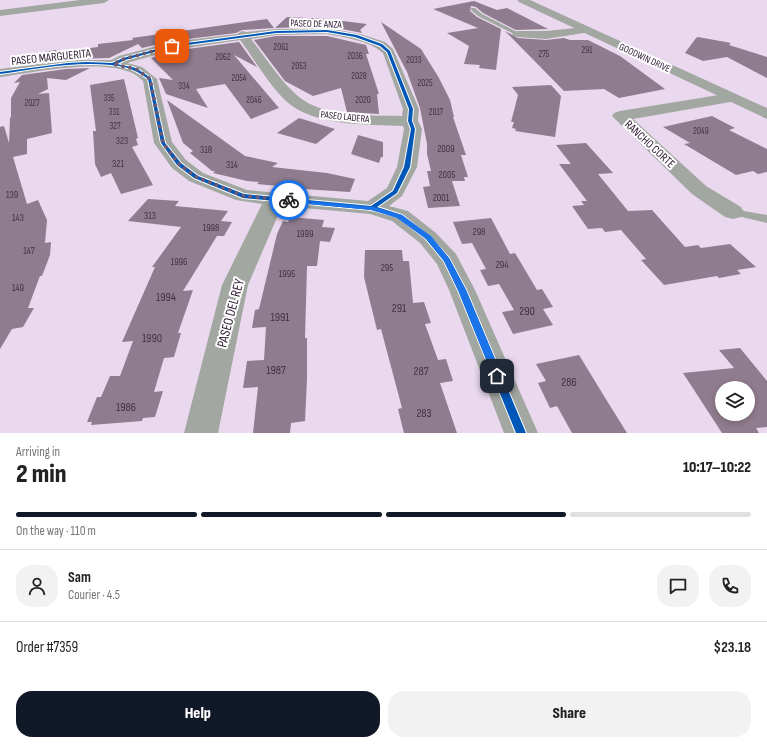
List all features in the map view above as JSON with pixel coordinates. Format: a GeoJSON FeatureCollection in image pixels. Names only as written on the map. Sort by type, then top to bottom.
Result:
{"type":"FeatureCollection","features":[{"type":"Feature","properties":{"kind":"street"},"geometry":{"type":"LineString","coordinates":[[0,13],[104,0]]}},
{"type":"Feature","properties":{"kind":"street","name":"GOODWIN DRIVE"},"geometry":{"type":"LineString","coordinates":[[522,0],[767,114]]}},
{"type":"Feature","properties":{"kind":"street"},"geometry":{"type":"LineString","coordinates":[[518,34],[546,35],[586,30]]}},
{"type":"Feature","properties":{"kind":"street","name":"PASEO DE ANZA"},"geometry":{"type":"LineString","coordinates":[[113,64],[124,59],[172,46],[242,35],[276,32],[327,31],[366,38],[381,45],[389,52],[410,109],[410,121],[413,129],[406,169],[395,192],[372,208]]}},
{"type":"Feature","properties":{"kind":"street","name":"PASEO LADERA"},"geometry":{"type":"LineString","coordinates":[[242,35],[293,99],[314,112],[337,117],[410,121]]}},
{"type":"Feature","properties":{"kind":"street","name":"PASEO MARGUERITA"},"geometry":{"type":"LineString","coordinates":[[0,74],[75,64],[113,64],[136,69],[150,79],[163,143],[179,164],[196,177],[244,196],[372,208],[400,216],[428,238],[447,260],[462,290],[521,433]]}},
{"type":"Feature","properties":{"kind":"street","name":"RANCHO CORTE"},"geometry":{"type":"LineString","coordinates":[[731,98],[620,116],[699,190],[733,212]]}},
{"type":"Feature","properties":{"kind":"street","name":"PASEO DEL REY"},"geometry":{"type":"LineString","coordinates":[[201,433],[235,285],[276,199]]}},
{"type":"Feature","properties":{"kind":"lane"},"geometry":{"type":"LineString","coordinates":[[473,9],[480,15],[518,34]]}},
{"type":"Feature","properties":{"kind":"lane"},"geometry":{"type":"LineString","coordinates":[[733,212],[767,219]]}},
{"type":"Feature","properties":{"kind":"building"},"geometry":{"type":"Polygon","coordinates":[[[474,1],[497,10],[507,8],[548,29],[516,30],[483,13],[476,7],[471,6],[470,11],[477,17],[501,29],[496,70],[479,68],[480,65],[464,64],[469,46],[447,33],[478,28],[433,9],[474,1]]]}},
{"type":"Feature","properties":{"kind":"building"},"geometry":{"type":"Polygon","coordinates":[[[287,17],[327,19],[367,24],[360,30],[362,33],[327,26],[275,28],[287,17]]]}},
{"type":"Feature","properties":{"kind":"building"},"geometry":{"type":"Polygon","coordinates":[[[267,19],[274,28],[242,30],[236,33],[172,41],[142,48],[138,44],[109,58],[68,59],[33,63],[44,52],[98,47],[98,44],[133,40],[132,38],[267,19]]]}},
{"type":"Feature","properties":{"kind":"building"},"geometry":{"type":"Polygon","coordinates":[[[381,22],[421,49],[439,78],[450,100],[453,117],[466,155],[461,155],[468,177],[464,177],[465,181],[452,181],[460,206],[428,208],[423,187],[430,186],[427,171],[431,171],[420,108],[407,72],[381,22]]]}},
{"type":"Feature","properties":{"kind":"building"},"geometry":{"type":"Polygon","coordinates":[[[505,31],[518,38],[546,40],[564,38],[570,40],[588,40],[620,56],[665,89],[619,98],[604,89],[564,91],[505,31]]]}},
{"type":"Feature","properties":{"kind":"building"},"geometry":{"type":"Polygon","coordinates":[[[276,36],[327,36],[366,45],[369,54],[366,54],[379,94],[377,94],[379,114],[347,112],[341,88],[313,96],[285,81],[254,40],[276,36]]]}},
{"type":"Feature","properties":{"kind":"building"},"geometry":{"type":"Polygon","coordinates":[[[698,37],[731,43],[729,45],[767,57],[767,78],[727,57],[703,61],[685,53],[698,37]]]}},
{"type":"Feature","properties":{"kind":"building"},"geometry":{"type":"Polygon","coordinates":[[[239,42],[257,67],[234,55],[279,108],[251,119],[225,84],[196,89],[208,108],[166,94],[159,78],[173,80],[151,58],[173,51],[239,42]]]}},
{"type":"Feature","properties":{"kind":"building"},"geometry":{"type":"Polygon","coordinates":[[[90,68],[66,80],[47,78],[48,89],[38,94],[49,93],[52,133],[27,139],[27,154],[13,157],[27,204],[38,200],[47,220],[45,243],[51,242],[50,255],[28,308],[34,308],[23,327],[12,329],[0,349],[0,127],[4,126],[9,143],[11,98],[20,82],[14,83],[22,75],[66,69],[90,68]]]}},
{"type":"Feature","properties":{"kind":"building"},"geometry":{"type":"Polygon","coordinates":[[[124,79],[138,138],[136,139],[138,145],[132,147],[153,185],[121,194],[111,173],[101,177],[95,164],[93,131],[96,131],[90,85],[124,79]]]}},
{"type":"Feature","properties":{"kind":"building"},"geometry":{"type":"Polygon","coordinates":[[[551,85],[561,96],[555,137],[515,131],[516,129],[512,128],[514,122],[511,122],[518,95],[512,87],[551,85]]]}},
{"type":"Feature","properties":{"kind":"building"},"geometry":{"type":"Polygon","coordinates":[[[167,100],[245,156],[278,163],[272,167],[327,173],[355,179],[350,192],[287,188],[288,187],[257,184],[259,182],[247,181],[213,173],[215,171],[212,171],[190,153],[193,151],[183,143],[167,100]]]}},
{"type":"Feature","properties":{"kind":"building"},"geometry":{"type":"Polygon","coordinates":[[[712,116],[735,128],[729,130],[767,149],[767,172],[758,174],[753,171],[736,175],[684,144],[690,143],[663,127],[712,116]]]}},
{"type":"Feature","properties":{"kind":"building"},"geometry":{"type":"Polygon","coordinates":[[[299,118],[335,129],[316,144],[277,133],[299,118]]]}},
{"type":"Feature","properties":{"kind":"building"},"geometry":{"type":"Polygon","coordinates":[[[358,135],[383,142],[383,157],[381,157],[379,163],[351,154],[358,135]]]}},
{"type":"Feature","properties":{"kind":"building"},"geometry":{"type":"Polygon","coordinates":[[[586,143],[613,173],[598,174],[628,211],[652,210],[685,247],[698,245],[701,248],[730,244],[756,267],[737,270],[741,274],[719,278],[717,276],[664,285],[641,260],[646,259],[621,230],[605,232],[602,228],[588,229],[572,206],[584,205],[581,201],[587,201],[559,164],[571,164],[556,145],[586,143]]]}},
{"type":"Feature","properties":{"kind":"building"},"geometry":{"type":"Polygon","coordinates":[[[148,199],[179,201],[175,206],[228,211],[221,221],[232,222],[224,236],[217,236],[183,291],[193,290],[178,333],[181,333],[174,357],[164,358],[154,392],[163,391],[155,417],[143,418],[142,421],[91,425],[92,422],[87,422],[97,397],[101,397],[110,376],[120,376],[133,341],[122,342],[155,267],[152,267],[181,227],[128,221],[148,199]]]}},
{"type":"Feature","properties":{"kind":"building"},"geometry":{"type":"Polygon","coordinates":[[[290,217],[324,220],[322,227],[335,228],[330,242],[320,241],[317,266],[307,266],[305,338],[307,338],[307,379],[305,421],[291,423],[290,433],[253,433],[258,387],[243,388],[247,361],[264,360],[266,327],[252,328],[255,310],[259,309],[277,234],[283,221],[288,222],[290,217]]]}},
{"type":"Feature","properties":{"kind":"building"},"geometry":{"type":"Polygon","coordinates":[[[491,218],[510,254],[515,253],[537,290],[542,289],[553,307],[543,309],[553,325],[513,334],[502,312],[514,310],[499,284],[488,286],[480,270],[486,269],[472,243],[462,244],[453,222],[491,218]]]}},
{"type":"Feature","properties":{"kind":"building"},"geometry":{"type":"Polygon","coordinates":[[[365,250],[402,250],[403,261],[409,261],[413,303],[424,302],[431,323],[425,324],[438,360],[446,359],[453,381],[440,383],[457,433],[404,433],[398,409],[402,408],[381,329],[377,330],[364,277],[365,250]]]}},
{"type":"Feature","properties":{"kind":"building"},"geometry":{"type":"Polygon","coordinates":[[[740,348],[767,381],[767,427],[756,428],[759,433],[722,433],[683,373],[734,368],[719,350],[740,348]]]}},
{"type":"Feature","properties":{"kind":"building"},"geometry":{"type":"Polygon","coordinates":[[[579,355],[627,433],[572,433],[557,406],[550,408],[538,383],[546,381],[536,364],[579,355]]]}},
{"type":"Feature","properties":{"kind":"cycle path"},"geometry":{"type":"LineString","coordinates":[[113,64],[124,59],[172,46],[276,32],[327,31],[356,36],[381,45],[389,52],[411,109],[410,121],[413,129],[407,167],[395,192],[372,208]]}},
{"type":"Feature","properties":{"kind":"cycle path"},"geometry":{"type":"LineString","coordinates":[[0,73],[50,66],[87,63],[105,63],[135,69],[150,79],[163,143],[179,164],[196,177],[243,196],[372,208],[400,216],[428,238],[447,260],[462,290],[521,433]]}},
{"type":"Feature","properties":{"kind":"way so far"},"geometry":{"type":"LineString","coordinates":[[172,46],[124,59],[113,64],[136,69],[150,79],[163,143],[179,164],[196,177],[244,196],[289,200]]}},
{"type":"Feature","properties":{"kind":"route"},"geometry":{"type":"LineString","coordinates":[[289,200],[372,208],[400,216],[428,238],[447,260],[462,290],[497,376]]}}]}
